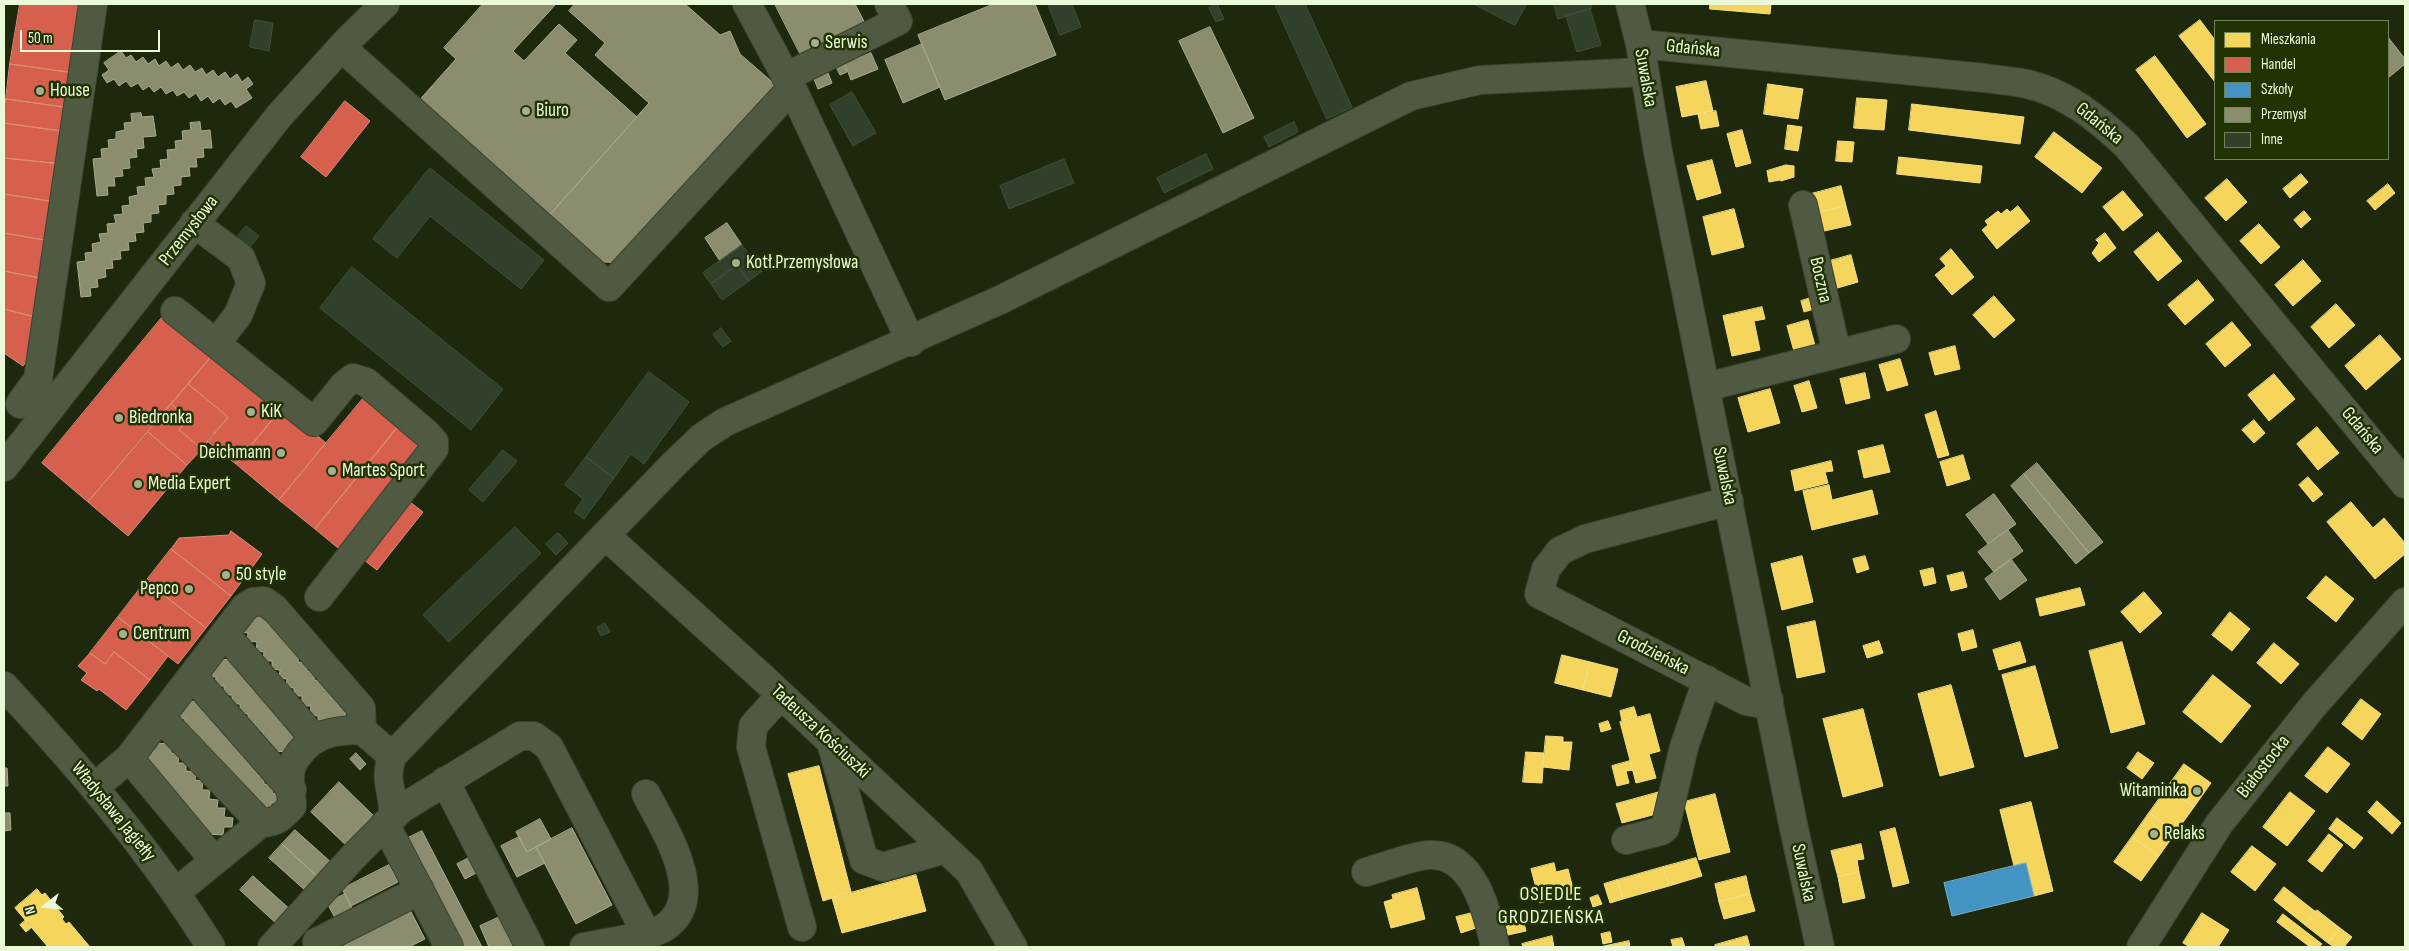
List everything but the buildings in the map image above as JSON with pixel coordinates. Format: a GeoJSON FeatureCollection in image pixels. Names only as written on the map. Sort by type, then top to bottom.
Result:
{"type":"FeatureCollection","features":[{"type":"Feature","properties":{"kind":"street"},"geometry":{"type":"LineString","coordinates":[[21,405],[38,379],[93,4]]}},
{"type":"Feature","properties":{"kind":"street","name":"Przemysłowa"},"geometry":{"type":"LineString","coordinates":[[4,468],[21,405],[194,224],[315,75],[385,4]]}},
{"type":"Feature","properties":{"kind":"street"},"geometry":{"type":"LineString","coordinates":[[747,4],[789,82],[911,342]]}},
{"type":"Feature","properties":{"kind":"street"},"geometry":{"type":"LineString","coordinates":[[350,55],[609,287],[789,82],[898,21],[889,4]]}},
{"type":"Feature","properties":{"kind":"street","name":"Suwalska"},"geometry":{"type":"LineString","coordinates":[[1630,4],[1640,44],[1658,152],[1730,501],[1793,824],[1820,947]]}},
{"type":"Feature","properties":{"kind":"street","name":"Gdańska"},"geometry":{"type":"LineString","coordinates":[[1640,44],[1985,78],[2027,84],[2050,91],[2067,99],[2104,124],[2127,146],[2405,484]]}},
{"type":"Feature","properties":{"kind":"street"},"geometry":{"type":"LineString","coordinates":[[444,946],[389,820],[394,804],[387,779],[392,756],[675,463],[702,438],[725,422],[911,342],[1036,283],[1411,96],[1480,80],[1644,72]]}},
{"type":"Feature","properties":{"kind":"street","name":"Boczna"},"geometry":{"type":"LineString","coordinates":[[1803,205],[1837,354]]}},
{"type":"Feature","properties":{"kind":"street"},"geometry":{"type":"LineString","coordinates":[[194,224],[241,258],[251,282],[238,316],[217,342]]}},
{"type":"Feature","properties":{"kind":"street"},"geometry":{"type":"LineString","coordinates":[[175,310],[314,422],[344,384],[353,378],[366,382],[434,442],[434,449],[319,597]]}},
{"type":"Feature","properties":{"kind":"street"},"geometry":{"type":"LineString","coordinates":[[1706,387],[1896,340]]}},
{"type":"Feature","properties":{"kind":"street","name":"Grodzieńska"},"geometry":{"type":"LineString","coordinates":[[1730,501],[1585,539],[1560,551],[1546,569],[1539,594],[1746,700],[1757,703],[1769,700]]}},
{"type":"Feature","properties":{"kind":"street","name":"Tadeusza Kościuszki"},"geometry":{"type":"LineString","coordinates":[[606,536],[781,695],[968,871],[1012,947]]}},
{"type":"Feature","properties":{"kind":"street"},"geometry":{"type":"LineString","coordinates":[[95,787],[129,758],[245,607],[253,602],[264,601],[275,609],[361,708],[362,730]]}},
{"type":"Feature","properties":{"kind":"street","name":"Białostocka"},"geometry":{"type":"LineString","coordinates":[[2141,947],[2219,824],[2314,705],[2405,602]]}},
{"type":"Feature","properties":{"kind":"street"},"geometry":{"type":"LineString","coordinates":[[225,634],[314,738]]}},
{"type":"Feature","properties":{"kind":"street"},"geometry":{"type":"LineString","coordinates":[[192,676],[292,790]]}},
{"type":"Feature","properties":{"kind":"street"},"geometry":{"type":"LineString","coordinates":[[1626,840],[1661,831],[1665,828],[1684,746],[1708,680]]}},
{"type":"Feature","properties":{"kind":"street","name":"Władysława Jagiełły"},"geometry":{"type":"LineString","coordinates":[[4,686],[95,787],[125,824],[175,892],[211,947]]}},
{"type":"Feature","properties":{"kind":"street"},"geometry":{"type":"LineString","coordinates":[[781,695],[753,726],[750,736],[751,747],[802,927]]}},
{"type":"Feature","properties":{"kind":"street"},"geometry":{"type":"LineString","coordinates":[[160,718],[261,823]]}},
{"type":"Feature","properties":{"kind":"street"},"geometry":{"type":"LineString","coordinates":[[175,892],[261,823],[272,823],[281,818],[292,806],[290,778],[292,763],[302,748],[314,738],[338,730],[362,730],[392,756]]}},
{"type":"Feature","properties":{"kind":"street"},"geometry":{"type":"LineString","coordinates":[[272,947],[389,820],[415,799],[520,736],[534,736],[549,747],[646,933]]}},
{"type":"Feature","properties":{"kind":"street"},"geometry":{"type":"LineString","coordinates":[[831,742],[864,860],[883,867],[945,849]]}},
{"type":"Feature","properties":{"kind":"street"},"geometry":{"type":"LineString","coordinates":[[129,758],[214,860]]}},
{"type":"Feature","properties":{"kind":"street"},"geometry":{"type":"LineString","coordinates":[[445,781],[530,947]]}},
{"type":"Feature","properties":{"kind":"street"},"geometry":{"type":"LineString","coordinates":[[584,947],[664,928],[682,910],[685,884],[675,852],[646,794]]}},
{"type":"Feature","properties":{"kind":"street"},"geometry":{"type":"LineString","coordinates":[[1366,872],[1428,855],[1450,859],[1462,868],[1480,892],[1495,947]]}},
{"type":"Feature","properties":{"kind":"street"},"geometry":{"type":"LineString","coordinates":[[302,915],[318,945],[420,890]]}},
{"type":"Feature","properties":{"kind":"place","name":"Serwis"},"geometry":{"type":"Point","coordinates":[815,43]}},
{"type":"Feature","properties":{"kind":"place","name":"House"},"geometry":{"type":"Point","coordinates":[40,91]}},
{"type":"Feature","properties":{"kind":"place","name":"Biuro"},"geometry":{"type":"Point","coordinates":[526,111]}},
{"type":"Feature","properties":{"kind":"place","name":"Kotł.Przemysłowa"},"geometry":{"type":"Point","coordinates":[736,263]}},
{"type":"Feature","properties":{"kind":"place","name":"KiK"},"geometry":{"type":"Point","coordinates":[251,412]}},
{"type":"Feature","properties":{"kind":"place","name":"Biedronka"},"geometry":{"type":"Point","coordinates":[119,418]}},
{"type":"Feature","properties":{"kind":"place","name":"Deichmann"},"geometry":{"type":"Point","coordinates":[281,453]}},
{"type":"Feature","properties":{"kind":"place","name":"Martes Sport"},"geometry":{"type":"Point","coordinates":[332,471]}},
{"type":"Feature","properties":{"kind":"place","name":"Media Expert"},"geometry":{"type":"Point","coordinates":[138,484]}},
{"type":"Feature","properties":{"kind":"place","name":"50 style"},"geometry":{"type":"Point","coordinates":[226,575]}},
{"type":"Feature","properties":{"kind":"place","name":"Pepco"},"geometry":{"type":"Point","coordinates":[189,589]}},
{"type":"Feature","properties":{"kind":"place","name":"Centrum"},"geometry":{"type":"Point","coordinates":[123,634]}},
{"type":"Feature","properties":{"kind":"place","name":"Witaminka"},"geometry":{"type":"Point","coordinates":[2197,791]}},
{"type":"Feature","properties":{"kind":"place","name":"Relaks"},"geometry":{"type":"Point","coordinates":[2154,834]}},
{"type":"Feature","properties":{"kind":"district","name":"OSIEDLE GRODZIEŃSKA"},"geometry":{"type":"Point","coordinates":[1551,906]}}]}
